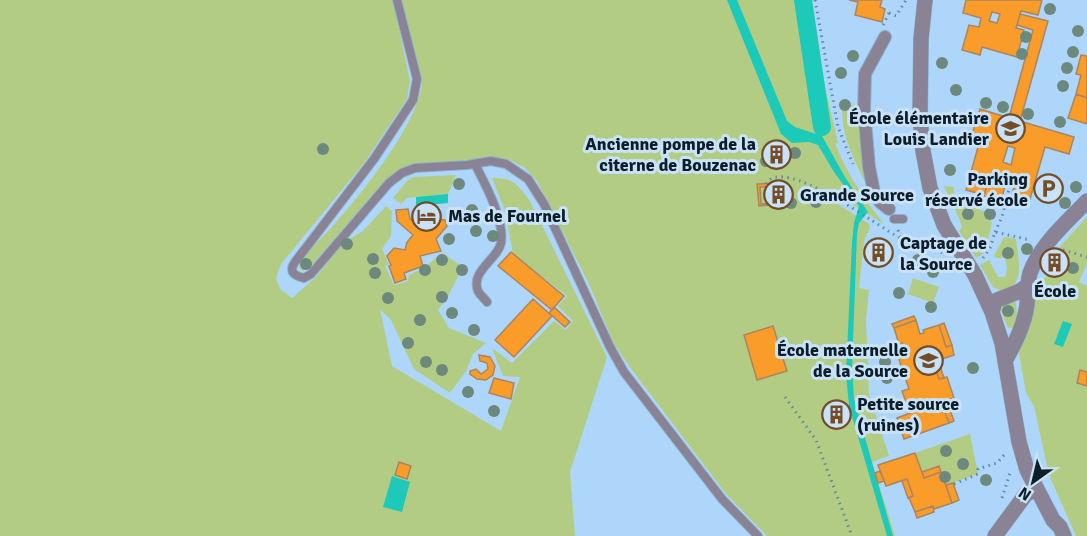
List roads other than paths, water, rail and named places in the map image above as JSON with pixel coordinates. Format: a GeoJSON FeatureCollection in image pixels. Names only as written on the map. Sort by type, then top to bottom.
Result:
{"type":"FeatureCollection","features":[{"type":"Feature","properties":{"kind":"street"},"geometry":{"type":"LineString","coordinates":[[925,0],[921,28],[920,99],[926,170],[935,204],[944,225],[982,290],[1008,343]]}},
{"type":"Feature","properties":{"kind":"street"},"geometry":{"type":"LineString","coordinates":[[885,37],[865,74],[864,110],[869,167],[874,192],[880,202],[896,215]]}},
{"type":"Feature","properties":{"kind":"street"},"geometry":{"type":"LineString","coordinates":[[1064,536],[1027,470],[1019,442],[1005,361],[1008,343],[1024,319],[1029,276],[1038,259],[1066,223],[1087,201]]}},
{"type":"Feature","properties":{"kind":"street"},"geometry":{"type":"LineString","coordinates":[[992,312],[994,302],[1028,285]]}},
{"type":"Feature","properties":{"kind":"street"},"geometry":{"type":"LineString","coordinates":[[982,290],[994,296],[1004,297]]}},
{"type":"Feature","properties":{"kind":"street"},"geometry":{"type":"LineString","coordinates":[[995,536],[1026,494],[1036,489]]}},
{"type":"Feature","properties":{"kind":"lane"},"geometry":{"type":"LineString","coordinates":[[397,0],[417,79],[413,100],[368,167],[295,262],[292,272],[295,276],[304,278],[311,274],[389,183],[402,173],[430,166],[491,161],[506,164],[521,173],[534,186],[624,372],[722,499],[758,536]]}},
{"type":"Feature","properties":{"kind":"lane"},"geometry":{"type":"LineString","coordinates":[[475,164],[498,216],[502,232],[498,251],[478,278],[478,290],[487,302]]}},
{"type":"Feature","properties":{"kind":"waterway"},"geometry":{"type":"LineString","coordinates":[[803,0],[822,127]]}},
{"type":"Feature","properties":{"kind":"place","name":"École élémentaire Louis Landier"},"geometry":{"type":"Point","coordinates":[1010,128]}},
{"type":"Feature","properties":{"kind":"place","name":"Ancienne pompe de la citerne de Bouzenac"},"geometry":{"type":"Point","coordinates":[777,154]}},
{"type":"Feature","properties":{"kind":"place","name":"Parking réservé école"},"geometry":{"type":"Point","coordinates":[1049,189]}},
{"type":"Feature","properties":{"kind":"place","name":"Grande Source"},"geometry":{"type":"Point","coordinates":[779,195]}},
{"type":"Feature","properties":{"kind":"place","name":"Mas de Fournel"},"geometry":{"type":"Point","coordinates":[427,216]}},
{"type":"Feature","properties":{"kind":"place","name":"Captage de la Source"},"geometry":{"type":"Point","coordinates":[879,253]}},
{"type":"Feature","properties":{"kind":"place","name":"École"},"geometry":{"type":"Point","coordinates":[1055,262]}},
{"type":"Feature","properties":{"kind":"place","name":"École maternelle de la Source"},"geometry":{"type":"Point","coordinates":[929,360]}},
{"type":"Feature","properties":{"kind":"place","name":"Petite source (ruines)"},"geometry":{"type":"Point","coordinates":[836,414]}}]}
